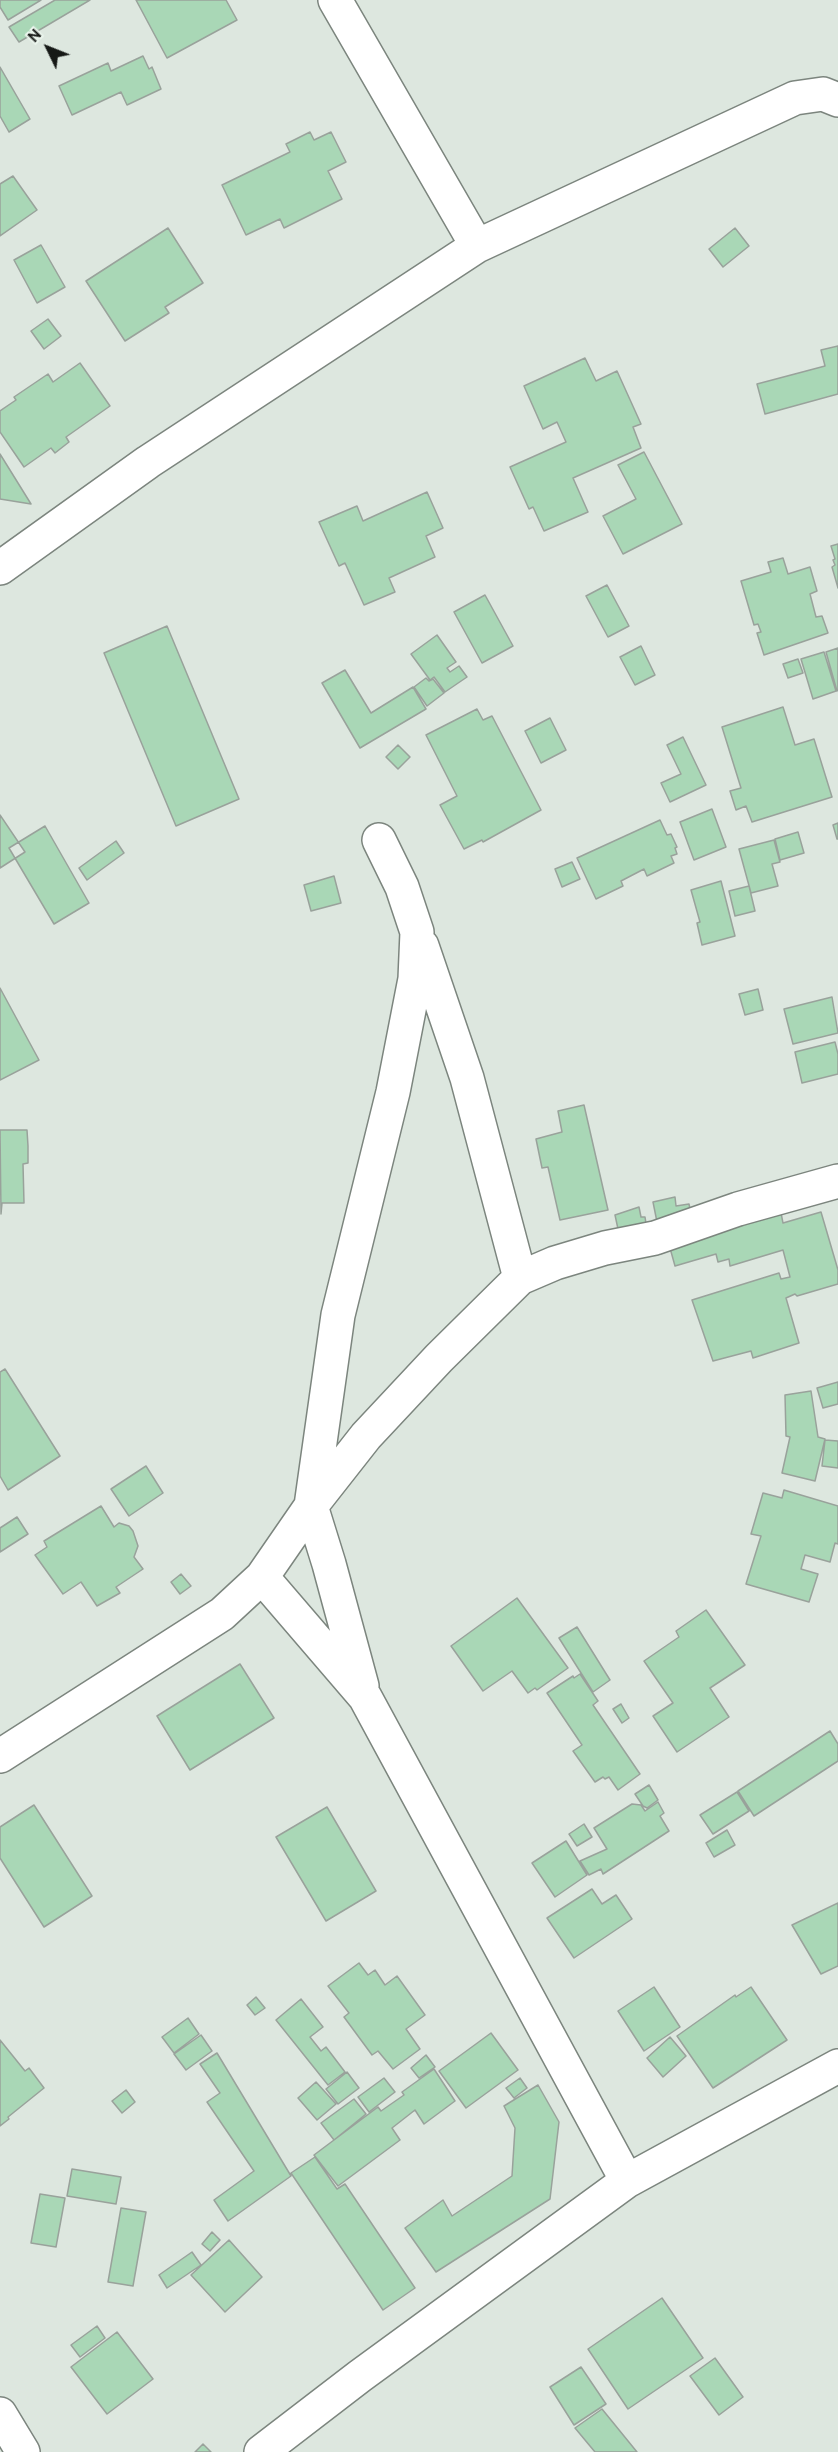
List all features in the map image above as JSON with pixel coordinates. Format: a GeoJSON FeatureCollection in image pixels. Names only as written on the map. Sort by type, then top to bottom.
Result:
{"type":"FeatureCollection","features":[{"type":"Feature","properties":{"kind":"street"},"geometry":{"type":"LineString","coordinates":[[335,0],[477,246]]}},
{"type":"Feature","properties":{"kind":"street"},"geometry":{"type":"LineString","coordinates":[[1,566],[148,462],[477,246],[795,98],[823,94],[838,100]]}},
{"type":"Feature","properties":{"kind":"street"},"geometry":{"type":"LineString","coordinates":[[379,840],[402,887],[467,1078],[519,1278]]}},
{"type":"Feature","properties":{"kind":"street"},"geometry":{"type":"LineString","coordinates":[[365,1696],[311,1506],[338,1316],[393,1092],[415,979],[417,932]]}},
{"type":"Feature","properties":{"kind":"street"},"geometry":{"type":"LineString","coordinates":[[0,1756],[222,1614],[262,1577],[311,1506],[366,1436],[519,1278],[555,1263],[595,1251],[655,1238],[738,1209],[838,1181]]}},
{"type":"Feature","properties":{"kind":"street"},"geometry":{"type":"LineString","coordinates":[[262,1577],[365,1696],[627,2181]]}},
{"type":"Feature","properties":{"kind":"street"},"geometry":{"type":"LineString","coordinates":[[261,2452],[360,2376],[627,2181],[837,2068]]}},
{"type":"Feature","properties":{"kind":"street"},"geometry":{"type":"LineString","coordinates":[[0,2414],[23,2452]]}},
{"type":"Feature","properties":{"kind":"building"},"geometry":{"type":"Polygon","coordinates":[[[0,0],[41,0],[8,20],[0,7],[0,0]]]}},
{"type":"Feature","properties":{"kind":"building"},"geometry":{"type":"Polygon","coordinates":[[[55,0],[90,0],[19,42],[9,27],[55,0]]]}},
{"type":"Feature","properties":{"kind":"building"},"geometry":{"type":"Polygon","coordinates":[[[136,0],[226,0],[237,20],[167,58],[136,0]]]}},
{"type":"Feature","properties":{"kind":"building"},"geometry":{"type":"Polygon","coordinates":[[[143,56],[149,69],[152,67],[161,89],[127,105],[121,92],[72,115],[59,86],[108,63],[111,71],[143,56]]]}},
{"type":"Feature","properties":{"kind":"building"},"geometry":{"type":"Polygon","coordinates":[[[0,67],[30,119],[9,132],[0,116],[0,67]]]}},
{"type":"Feature","properties":{"kind":"building"},"geometry":{"type":"Polygon","coordinates":[[[310,132],[314,140],[331,132],[346,162],[328,171],[342,199],[284,228],[280,219],[246,235],[222,185],[290,152],[286,144],[310,132]]]}},
{"type":"Feature","properties":{"kind":"building"},"geometry":{"type":"Polygon","coordinates":[[[13,176],[37,210],[0,236],[0,184],[13,176]]]}},
{"type":"Feature","properties":{"kind":"building"},"geometry":{"type":"Polygon","coordinates":[[[168,228],[203,283],[165,307],[169,313],[125,341],[86,281],[168,228]]]}},
{"type":"Feature","properties":{"kind":"building"},"geometry":{"type":"Polygon","coordinates":[[[735,228],[749,246],[723,267],[709,249],[735,228]]]}},
{"type":"Feature","properties":{"kind":"building"},"geometry":{"type":"Polygon","coordinates":[[[41,245],[65,287],[37,303],[14,260],[41,245]]]}},
{"type":"Feature","properties":{"kind":"building"},"geometry":{"type":"Polygon","coordinates":[[[48,319],[61,336],[44,349],[31,331],[48,319]]]}},
{"type":"Feature","properties":{"kind":"building"},"geometry":{"type":"Polygon","coordinates":[[[838,346],[838,394],[765,414],[757,384],[825,366],[821,350],[838,346]]]}},
{"type":"Feature","properties":{"kind":"building"},"geometry":{"type":"Polygon","coordinates":[[[585,358],[596,381],[617,371],[641,424],[633,427],[641,448],[573,478],[588,512],[544,531],[533,507],[529,509],[510,467],[566,442],[557,422],[543,429],[524,386],[585,358]]]}},
{"type":"Feature","properties":{"kind":"building"},"geometry":{"type":"Polygon","coordinates":[[[80,363],[110,406],[66,437],[69,442],[55,453],[51,448],[24,467],[0,432],[0,411],[16,400],[14,397],[48,374],[53,382],[80,363]]]}},
{"type":"Feature","properties":{"kind":"building"},"geometry":{"type":"Polygon","coordinates":[[[644,452],[682,524],[623,554],[603,516],[636,499],[618,465],[644,452]]]}},
{"type":"Feature","properties":{"kind":"building"},"geometry":{"type":"Polygon","coordinates":[[[0,454],[31,504],[0,499],[0,454]]]}},
{"type":"Feature","properties":{"kind":"building"},"geometry":{"type":"Polygon","coordinates":[[[427,492],[443,528],[426,536],[435,557],[389,578],[395,592],[364,605],[345,563],[339,566],[319,522],[357,506],[363,521],[427,492]]]}},
{"type":"Feature","properties":{"kind":"building"},"geometry":{"type":"Polygon","coordinates":[[[838,544],[838,588],[832,567],[835,565],[833,560],[835,559],[831,546],[838,544]]]}},
{"type":"Feature","properties":{"kind":"building"},"geometry":{"type":"Polygon","coordinates":[[[783,558],[788,574],[810,567],[817,591],[810,594],[816,617],[822,616],[828,633],[764,655],[757,633],[761,632],[758,624],[754,625],[741,581],[771,572],[768,562],[783,558]]]}},
{"type":"Feature","properties":{"kind":"building"},"geometry":{"type":"Polygon","coordinates":[[[607,585],[629,626],[608,637],[586,596],[607,585]]]}},
{"type":"Feature","properties":{"kind":"building"},"geometry":{"type":"Polygon","coordinates":[[[485,595],[513,646],[482,663],[454,612],[485,595]]]}},
{"type":"Feature","properties":{"kind":"building"},"geometry":{"type":"Polygon","coordinates":[[[167,626],[239,799],[176,826],[104,653],[167,626]]]}},
{"type":"Feature","properties":{"kind":"building"},"geometry":{"type":"Polygon","coordinates":[[[437,635],[456,662],[447,668],[450,672],[459,666],[467,677],[445,692],[434,677],[430,680],[411,654],[437,635]]]}},
{"type":"Feature","properties":{"kind":"building"},"geometry":{"type":"Polygon","coordinates":[[[641,646],[655,675],[635,685],[620,657],[641,646]]]}},
{"type":"Feature","properties":{"kind":"building"},"geometry":{"type":"Polygon","coordinates":[[[838,648],[838,690],[837,691],[826,652],[838,648]]]}},
{"type":"Feature","properties":{"kind":"building"},"geometry":{"type":"Polygon","coordinates":[[[824,652],[836,691],[813,699],[801,659],[824,652]]]}},
{"type":"Feature","properties":{"kind":"building"},"geometry":{"type":"Polygon","coordinates":[[[798,659],[803,673],[788,678],[783,664],[798,659]]]}},
{"type":"Feature","properties":{"kind":"building"},"geometry":{"type":"Polygon","coordinates":[[[345,670],[371,713],[413,687],[426,709],[360,748],[322,683],[345,670]]]}},
{"type":"Feature","properties":{"kind":"building"},"geometry":{"type":"Polygon","coordinates":[[[426,678],[429,681],[433,679],[444,693],[427,706],[414,687],[426,678]]]}},
{"type":"Feature","properties":{"kind":"building"},"geometry":{"type":"Polygon","coordinates":[[[783,707],[795,745],[814,739],[832,797],[752,822],[746,806],[736,810],[730,791],[741,788],[722,727],[783,707]]]}},
{"type":"Feature","properties":{"kind":"building"},"geometry":{"type":"Polygon","coordinates":[[[477,709],[483,720],[492,716],[541,810],[483,842],[482,840],[464,849],[440,805],[457,796],[426,735],[477,709]]]}},
{"type":"Feature","properties":{"kind":"building"},"geometry":{"type":"Polygon","coordinates":[[[550,718],[566,750],[541,763],[525,731],[550,718]]]}},
{"type":"Feature","properties":{"kind":"building"},"geometry":{"type":"Polygon","coordinates":[[[683,737],[706,785],[670,802],[661,783],[681,774],[667,745],[683,737]]]}},
{"type":"Feature","properties":{"kind":"building"},"geometry":{"type":"Polygon","coordinates":[[[398,745],[410,757],[398,769],[386,757],[398,745]]]}},
{"type":"Feature","properties":{"kind":"building"},"geometry":{"type":"Polygon","coordinates":[[[712,809],[726,847],[694,860],[680,822],[712,809]]]}},
{"type":"Feature","properties":{"kind":"building"},"geometry":{"type":"Polygon","coordinates":[[[0,815],[25,852],[0,868],[0,815]]]}},
{"type":"Feature","properties":{"kind":"building"},"geometry":{"type":"Polygon","coordinates":[[[660,820],[667,835],[671,834],[677,847],[675,848],[677,854],[671,856],[674,863],[647,876],[644,869],[621,881],[623,886],[596,899],[577,858],[660,820]]]}},
{"type":"Feature","properties":{"kind":"building"},"geometry":{"type":"Polygon","coordinates":[[[838,823],[838,839],[837,839],[833,825],[838,823]]]}},
{"type":"Feature","properties":{"kind":"building"},"geometry":{"type":"Polygon","coordinates":[[[45,826],[89,903],[54,924],[9,848],[45,826]]]}},
{"type":"Feature","properties":{"kind":"building"},"geometry":{"type":"Polygon","coordinates":[[[798,832],[804,853],[780,860],[775,839],[798,832]]]}},
{"type":"Feature","properties":{"kind":"building"},"geometry":{"type":"Polygon","coordinates":[[[774,840],[780,862],[772,864],[778,886],[751,893],[739,849],[774,840]]]}},
{"type":"Feature","properties":{"kind":"building"},"geometry":{"type":"Polygon","coordinates":[[[116,841],[124,853],[87,880],[79,868],[116,841]]]}},
{"type":"Feature","properties":{"kind":"building"},"geometry":{"type":"Polygon","coordinates":[[[572,862],[580,879],[562,887],[555,869],[572,862]]]}},
{"type":"Feature","properties":{"kind":"building"},"geometry":{"type":"Polygon","coordinates":[[[334,876],[341,903],[311,911],[304,885],[334,876]]]}},
{"type":"Feature","properties":{"kind":"building"},"geometry":{"type":"Polygon","coordinates":[[[721,881],[735,936],[702,945],[697,923],[700,922],[691,890],[721,881]]]}},
{"type":"Feature","properties":{"kind":"building"},"geometry":{"type":"Polygon","coordinates":[[[749,886],[755,911],[735,916],[729,891],[749,886]]]}},
{"type":"Feature","properties":{"kind":"building"},"geometry":{"type":"Polygon","coordinates":[[[0,988],[39,1060],[0,1080],[0,988]]]}},
{"type":"Feature","properties":{"kind":"building"},"geometry":{"type":"Polygon","coordinates":[[[758,989],[763,1010],[745,1015],[739,994],[758,989]]]}},
{"type":"Feature","properties":{"kind":"building"},"geometry":{"type":"Polygon","coordinates":[[[832,997],[838,1033],[793,1044],[784,1009],[832,997]]]}},
{"type":"Feature","properties":{"kind":"building"},"geometry":{"type":"Polygon","coordinates":[[[835,1042],[838,1054],[838,1074],[802,1083],[795,1052],[835,1042]]]}},
{"type":"Feature","properties":{"kind":"building"},"geometry":{"type":"Polygon","coordinates":[[[584,1105],[608,1210],[560,1220],[548,1167],[542,1168],[536,1139],[562,1132],[558,1111],[584,1105]]]}},
{"type":"Feature","properties":{"kind":"building"},"geometry":{"type":"Polygon","coordinates":[[[0,1130],[27,1130],[28,1146],[28,1163],[23,1164],[24,1203],[2,1203],[1,1214],[0,1130]]]}},
{"type":"Feature","properties":{"kind":"building"},"geometry":{"type":"Polygon","coordinates":[[[675,1197],[676,1206],[689,1204],[691,1214],[657,1222],[653,1202],[675,1197]]]}},
{"type":"Feature","properties":{"kind":"building"},"geometry":{"type":"Polygon","coordinates":[[[639,1207],[641,1217],[645,1217],[647,1230],[624,1235],[622,1228],[618,1229],[615,1215],[639,1207]]]}},
{"type":"Feature","properties":{"kind":"building"},"geometry":{"type":"Polygon","coordinates":[[[780,1208],[783,1223],[821,1212],[838,1270],[838,1284],[786,1298],[799,1343],[753,1358],[751,1351],[713,1361],[692,1300],[779,1273],[781,1279],[790,1277],[783,1250],[730,1266],[729,1259],[718,1262],[716,1254],[675,1266],[670,1248],[780,1208]]]}},
{"type":"Feature","properties":{"kind":"building"},"geometry":{"type":"Polygon","coordinates":[[[5,1369],[60,1456],[8,1490],[0,1476],[0,1372],[5,1369]]]}},
{"type":"Feature","properties":{"kind":"building"},"geometry":{"type":"Polygon","coordinates":[[[838,1382],[838,1404],[823,1408],[817,1388],[838,1382]]]}},
{"type":"Feature","properties":{"kind":"building"},"geometry":{"type":"Polygon","coordinates":[[[811,1391],[818,1437],[825,1439],[815,1481],[782,1473],[790,1437],[786,1436],[785,1395],[811,1391]]]}},
{"type":"Feature","properties":{"kind":"building"},"geometry":{"type":"Polygon","coordinates":[[[825,1440],[838,1441],[838,1468],[822,1466],[825,1440]]]}},
{"type":"Feature","properties":{"kind":"building"},"geometry":{"type":"Polygon","coordinates":[[[146,1466],[163,1493],[129,1516],[111,1489],[146,1466]]]}},
{"type":"Feature","properties":{"kind":"building"},"geometry":{"type":"Polygon","coordinates":[[[784,1490],[838,1506],[838,1544],[835,1543],[830,1562],[805,1555],[801,1569],[818,1574],[809,1602],[746,1584],[761,1536],[751,1534],[763,1493],[782,1498],[784,1490]]]}},
{"type":"Feature","properties":{"kind":"building"},"geometry":{"type":"Polygon","coordinates":[[[101,1506],[114,1527],[119,1523],[129,1526],[133,1531],[138,1546],[134,1557],[143,1569],[116,1587],[120,1593],[97,1606],[81,1582],[63,1594],[35,1555],[47,1547],[44,1541],[101,1506]]]}},
{"type":"Feature","properties":{"kind":"building"},"geometry":{"type":"Polygon","coordinates":[[[17,1517],[28,1534],[0,1552],[0,1528],[17,1517]]]}},
{"type":"Feature","properties":{"kind":"building"},"geometry":{"type":"Polygon","coordinates":[[[181,1574],[191,1586],[180,1594],[171,1582],[181,1574]]]}},
{"type":"Feature","properties":{"kind":"building"},"geometry":{"type":"Polygon","coordinates":[[[517,1598],[568,1668],[537,1690],[535,1688],[528,1693],[512,1671],[483,1691],[451,1646],[517,1598]]]}},
{"type":"Feature","properties":{"kind":"building"},"geometry":{"type":"Polygon","coordinates":[[[706,1610],[745,1665],[710,1688],[729,1717],[677,1752],[653,1716],[673,1703],[644,1661],[679,1637],[676,1631],[706,1610]]]}},
{"type":"Feature","properties":{"kind":"building"},"geometry":{"type":"Polygon","coordinates":[[[577,1627],[610,1680],[593,1692],[559,1638],[577,1627]]]}},
{"type":"Feature","properties":{"kind":"building"},"geometry":{"type":"Polygon","coordinates":[[[240,1664],[274,1718],[190,1770],[157,1716],[240,1664]]]}},
{"type":"Feature","properties":{"kind":"building"},"geometry":{"type":"Polygon","coordinates":[[[580,1674],[598,1701],[593,1705],[640,1774],[618,1790],[609,1777],[605,1779],[603,1777],[595,1782],[573,1751],[582,1745],[547,1693],[580,1674]]]}},
{"type":"Feature","properties":{"kind":"building"},"geometry":{"type":"Polygon","coordinates":[[[621,1704],[629,1718],[622,1723],[613,1709],[621,1704]]]}},
{"type":"Feature","properties":{"kind":"building"},"geometry":{"type":"Polygon","coordinates":[[[830,1731],[838,1744],[838,1761],[754,1816],[738,1791],[830,1731]]]}},
{"type":"Feature","properties":{"kind":"building"},"geometry":{"type":"Polygon","coordinates":[[[649,1785],[658,1800],[647,1808],[635,1794],[649,1785]]]}},
{"type":"Feature","properties":{"kind":"building"},"geometry":{"type":"Polygon","coordinates":[[[737,1792],[749,1811],[713,1834],[700,1815],[737,1792]]]}},
{"type":"Feature","properties":{"kind":"building"},"geometry":{"type":"Polygon","coordinates":[[[658,1802],[664,1813],[660,1816],[669,1831],[603,1874],[601,1869],[589,1875],[580,1861],[607,1849],[594,1828],[632,1804],[641,1805],[645,1811],[658,1802]]]}},
{"type":"Feature","properties":{"kind":"building"},"geometry":{"type":"Polygon","coordinates":[[[34,1805],[92,1896],[44,1927],[0,1858],[0,1827],[34,1805]]]}},
{"type":"Feature","properties":{"kind":"building"},"geometry":{"type":"Polygon","coordinates":[[[327,1807],[376,1891],[326,1921],[276,1837],[327,1807]]]}},
{"type":"Feature","properties":{"kind":"building"},"geometry":{"type":"Polygon","coordinates":[[[584,1824],[592,1837],[577,1846],[569,1834],[584,1824]]]}},
{"type":"Feature","properties":{"kind":"building"},"geometry":{"type":"Polygon","coordinates":[[[727,1830],[735,1845],[714,1857],[706,1843],[727,1830]]]}},
{"type":"Feature","properties":{"kind":"building"},"geometry":{"type":"Polygon","coordinates":[[[566,1841],[587,1875],[555,1897],[532,1863],[566,1841]]]}},
{"type":"Feature","properties":{"kind":"building"},"geometry":{"type":"Polygon","coordinates":[[[592,1889],[602,1904],[616,1895],[632,1919],[574,1958],[547,1918],[592,1889]]]}},
{"type":"Feature","properties":{"kind":"building"},"geometry":{"type":"Polygon","coordinates":[[[838,1903],[838,1966],[821,1974],[792,1925],[838,1903]]]}},
{"type":"Feature","properties":{"kind":"building"},"geometry":{"type":"Polygon","coordinates":[[[359,1963],[368,1975],[375,1970],[385,1985],[397,1976],[425,2015],[406,2029],[420,2049],[393,2069],[378,2051],[372,2055],[344,2017],[349,2013],[328,1986],[359,1963]]]}},
{"type":"Feature","properties":{"kind":"building"},"geometry":{"type":"Polygon","coordinates":[[[654,1987],[680,2027],[644,2051],[618,2011],[654,1987]]]}},
{"type":"Feature","properties":{"kind":"building"},"geometry":{"type":"Polygon","coordinates":[[[751,1987],[787,2040],[713,2088],[677,2036],[735,1995],[736,1997],[751,1987]]]}},
{"type":"Feature","properties":{"kind":"building"},"geometry":{"type":"Polygon","coordinates":[[[256,1997],[265,2008],[255,2015],[247,2005],[256,1997]]]}},
{"type":"Feature","properties":{"kind":"building"},"geometry":{"type":"Polygon","coordinates":[[[301,1999],[323,2027],[310,2037],[321,2051],[326,2047],[345,2072],[328,2085],[276,2020],[301,1999]]]}},
{"type":"Feature","properties":{"kind":"building"},"geometry":{"type":"Polygon","coordinates":[[[188,2018],[199,2034],[174,2053],[162,2037],[188,2018]]]}},
{"type":"Feature","properties":{"kind":"building"},"geometry":{"type":"Polygon","coordinates":[[[491,2033],[518,2070],[466,2108],[439,2071],[491,2033]]]}},
{"type":"Feature","properties":{"kind":"building"},"geometry":{"type":"Polygon","coordinates":[[[201,2035],[212,2051],[186,2070],[174,2054],[201,2035]]]}},
{"type":"Feature","properties":{"kind":"building"},"geometry":{"type":"Polygon","coordinates":[[[670,2037],[686,2056],[663,2077],[647,2058],[670,2037]]]}},
{"type":"Feature","properties":{"kind":"building"},"geometry":{"type":"Polygon","coordinates":[[[0,2040],[25,2071],[29,2068],[44,2088],[0,2126],[0,2040]]]}},
{"type":"Feature","properties":{"kind":"building"},"geometry":{"type":"Polygon","coordinates":[[[217,2053],[291,2176],[228,2221],[214,2200],[254,2171],[207,2102],[220,2093],[200,2064],[217,2053]]]}},
{"type":"Feature","properties":{"kind":"building"},"geometry":{"type":"Polygon","coordinates":[[[426,2055],[435,2067],[419,2078],[411,2068],[426,2055]]]}},
{"type":"Feature","properties":{"kind":"building"},"geometry":{"type":"Polygon","coordinates":[[[434,2069],[455,2101],[424,2124],[415,2110],[392,2128],[400,2140],[338,2186],[314,2155],[378,2107],[381,2111],[404,2095],[402,2092],[434,2069]]]}},
{"type":"Feature","properties":{"kind":"building"},"geometry":{"type":"Polygon","coordinates":[[[347,2072],[359,2088],[338,2104],[326,2089],[347,2072]]]}},
{"type":"Feature","properties":{"kind":"building"},"geometry":{"type":"Polygon","coordinates":[[[384,2078],[395,2092],[369,2112],[358,2097],[384,2078]]]}},
{"type":"Feature","properties":{"kind":"building"},"geometry":{"type":"Polygon","coordinates":[[[520,2078],[527,2088],[514,2098],[506,2088],[520,2078]]]}},
{"type":"Feature","properties":{"kind":"building"},"geometry":{"type":"Polygon","coordinates":[[[316,2082],[336,2104],[317,2120],[298,2098],[316,2082]]]}},
{"type":"Feature","properties":{"kind":"building"},"geometry":{"type":"Polygon","coordinates":[[[538,2085],[559,2122],[550,2199],[436,2272],[405,2228],[443,2200],[452,2216],[512,2176],[515,2128],[504,2106],[538,2085]]]}},
{"type":"Feature","properties":{"kind":"building"},"geometry":{"type":"Polygon","coordinates":[[[126,2090],[135,2102],[122,2113],[112,2101],[126,2090]]]}},
{"type":"Feature","properties":{"kind":"building"},"geometry":{"type":"Polygon","coordinates":[[[354,2099],[366,2114],[334,2140],[321,2123],[354,2099]]]}},
{"type":"Feature","properties":{"kind":"building"},"geometry":{"type":"Polygon","coordinates":[[[315,2157],[337,2189],[345,2184],[415,2288],[383,2310],[291,2173],[315,2157]]]}},
{"type":"Feature","properties":{"kind":"building"},"geometry":{"type":"Polygon","coordinates":[[[72,2169],[121,2177],[116,2204],[67,2196],[72,2169]]]}},
{"type":"Feature","properties":{"kind":"building"},"geometry":{"type":"Polygon","coordinates":[[[40,2194],[65,2198],[56,2247],[31,2243],[40,2194]]]}},
{"type":"Feature","properties":{"kind":"building"},"geometry":{"type":"Polygon","coordinates":[[[121,2208],[146,2212],[133,2286],[108,2282],[121,2208]]]}},
{"type":"Feature","properties":{"kind":"building"},"geometry":{"type":"Polygon","coordinates":[[[212,2232],[220,2240],[210,2251],[202,2244],[212,2232]]]}},
{"type":"Feature","properties":{"kind":"building"},"geometry":{"type":"Polygon","coordinates":[[[229,2240],[262,2277],[225,2312],[191,2275],[229,2240]]]}},
{"type":"Feature","properties":{"kind":"building"},"geometry":{"type":"Polygon","coordinates":[[[192,2252],[201,2265],[167,2288],[159,2275],[192,2252]]]}},
{"type":"Feature","properties":{"kind":"building"},"geometry":{"type":"Polygon","coordinates":[[[662,2298],[703,2358],[628,2409],[588,2349],[662,2298]]]}},
{"type":"Feature","properties":{"kind":"building"},"geometry":{"type":"Polygon","coordinates":[[[97,2326],[105,2338],[80,2357],[71,2345],[97,2326]]]}},
{"type":"Feature","properties":{"kind":"building"},"geometry":{"type":"Polygon","coordinates":[[[117,2332],[153,2379],[107,2414],[71,2367],[117,2332]]]}},
{"type":"Feature","properties":{"kind":"building"},"geometry":{"type":"Polygon","coordinates":[[[715,2358],[743,2397],[719,2415],[690,2376],[715,2358]]]}},
{"type":"Feature","properties":{"kind":"building"},"geometry":{"type":"Polygon","coordinates":[[[581,2367],[606,2404],[574,2425],[550,2387],[581,2367]]]}},
{"type":"Feature","properties":{"kind":"building"},"geometry":{"type":"Polygon","coordinates":[[[602,2409],[637,2452],[595,2452],[575,2428],[602,2409]]]}},
{"type":"Feature","properties":{"kind":"building"},"geometry":{"type":"Polygon","coordinates":[[[203,2444],[211,2452],[195,2452],[203,2444]]]}}]}
